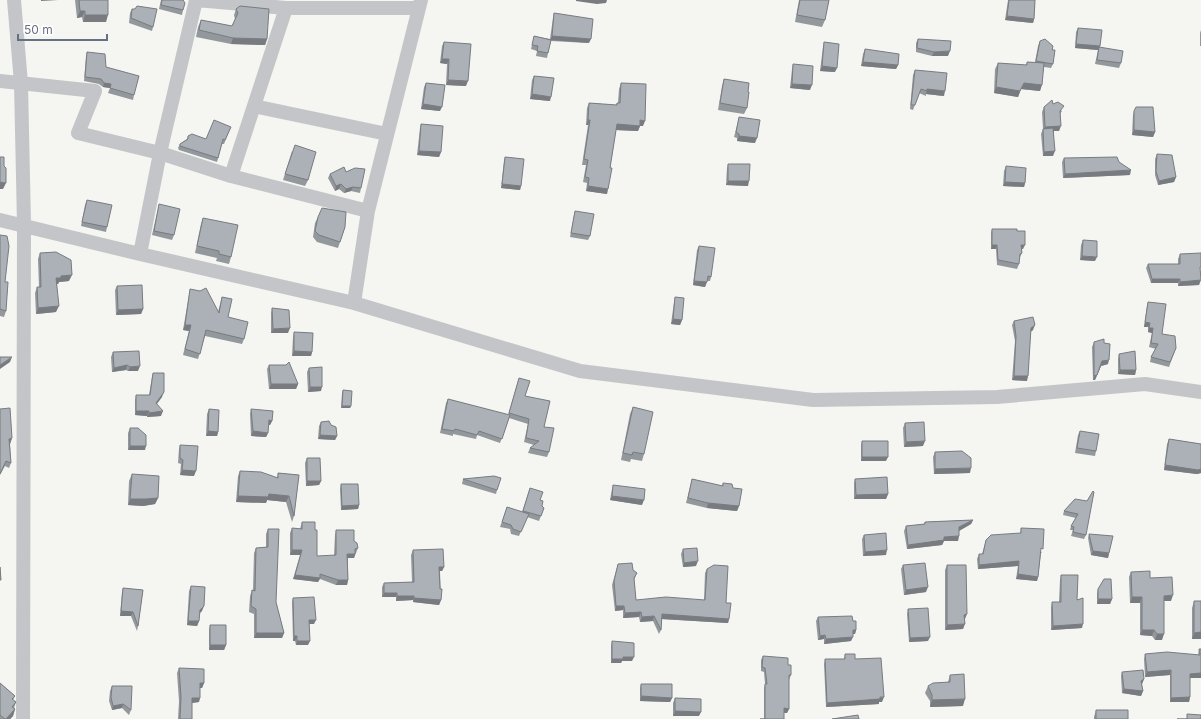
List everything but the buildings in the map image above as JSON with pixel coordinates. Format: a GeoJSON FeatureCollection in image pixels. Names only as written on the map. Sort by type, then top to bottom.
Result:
{"type":"FeatureCollection","features":[{"type":"Feature","properties":{"kind":"street"},"geometry":{"type":"LineString","coordinates":[[14,0],[21,83],[24,224],[23,719]]}},
{"type":"Feature","properties":{"kind":"street"},"geometry":{"type":"LineString","coordinates":[[140,254],[160,153],[196,0],[286,8],[420,4],[368,211],[354,303]]}},
{"type":"Feature","properties":{"kind":"street"},"geometry":{"type":"LineString","coordinates":[[231,176],[286,8]]}},
{"type":"Feature","properties":{"kind":"street"},"geometry":{"type":"LineString","coordinates":[[0,81],[95,91],[78,133],[160,153],[231,176],[368,211]]}},
{"type":"Feature","properties":{"kind":"street"},"geometry":{"type":"LineString","coordinates":[[254,106],[387,134]]}},
{"type":"Feature","properties":{"kind":"street"},"geometry":{"type":"LineString","coordinates":[[0,220],[24,224],[140,254],[354,303],[580,371],[813,400],[997,398],[1145,384],[1201,392]]}}]}
